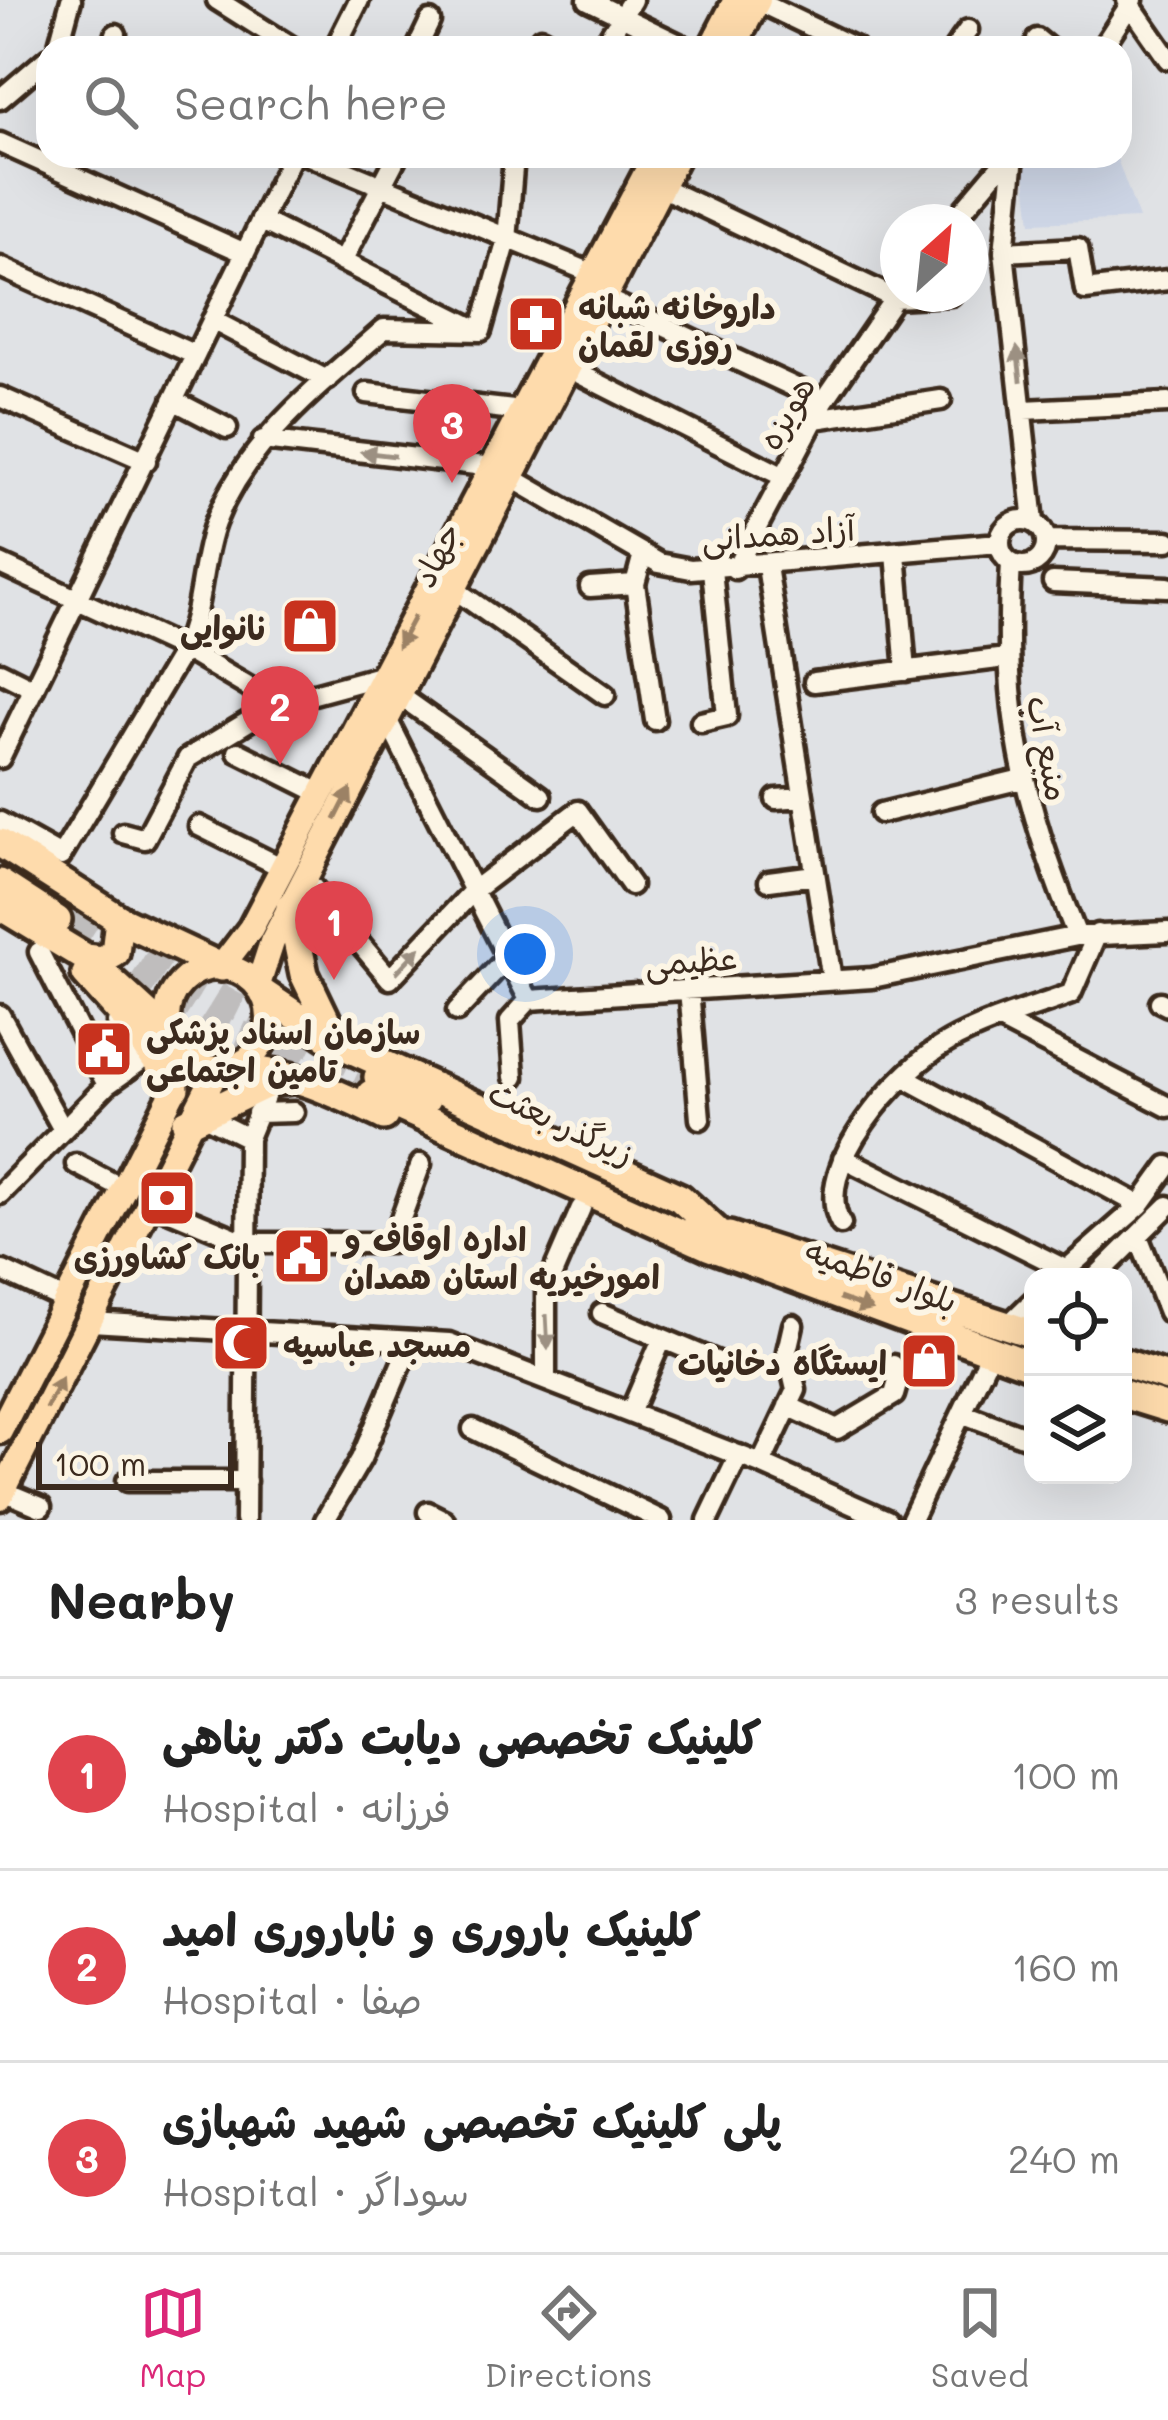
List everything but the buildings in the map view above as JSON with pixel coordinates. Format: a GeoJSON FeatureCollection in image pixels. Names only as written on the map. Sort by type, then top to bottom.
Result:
{"type":"FeatureCollection","features":[{"type":"Feature","properties":{"kind":"highway"},"geometry":{"type":"LineString","coordinates":[[0,842],[118,919],[221,967]]}},
{"type":"Feature","properties":{"kind":"highway"},"geometry":{"type":"LineString","coordinates":[[0,860],[66,939],[104,998],[130,1023],[175,1088]]}},
{"type":"Feature","properties":{"kind":"highway"},"geometry":{"type":"LineString","coordinates":[[0,883],[177,1046]]}},
{"type":"Feature","properties":{"kind":"highway"},"geometry":{"type":"LineString","coordinates":[[0,906],[107,959],[115,953],[121,935],[118,919]]}},
{"type":"Feature","properties":{"kind":"highway"},"geometry":{"type":"LineString","coordinates":[[290,907],[304,974],[339,1044]]}},
{"type":"Feature","properties":{"kind":"highway"},"geometry":{"type":"LineString","coordinates":[[224,1069],[268,1069],[668,1246],[712,1239],[680,1198],[339,1044],[261,990]]}},
{"type":"Feature","properties":{"kind":"highway"},"geometry":{"type":"LineString","coordinates":[[194,1119],[297,1082],[339,1044]]}},
{"type":"Feature","properties":{"kind":"highway","name":"زیرگذر بعثت"},"geometry":{"type":"LineString","coordinates":[[374,1085],[712,1239]]}},
{"type":"Feature","properties":{"kind":"highway","name":"بلوار فاطمیه"},"geometry":{"type":"LineString","coordinates":[[712,1239],[1020,1330]]}},
{"type":"Feature","properties":{"kind":"highway","name":"بلوار فاطمیه"},"geometry":{"type":"LineString","coordinates":[[712,1239],[1024,1363]]}},
{"type":"Feature","properties":{"kind":"highway"},"geometry":{"type":"LineString","coordinates":[[1132,1366],[1168,1377]]}},
{"type":"Feature","properties":{"kind":"highway"},"geometry":{"type":"LineString","coordinates":[[1132,1397],[1168,1408]]}},
{"type":"Feature","properties":{"kind":"main road"},"geometry":{"type":"LineString","coordinates":[[717,36],[736,0]]}},
{"type":"Feature","properties":{"kind":"main road"},"geometry":{"type":"LineString","coordinates":[[739,36],[758,1]]}},
{"type":"Feature","properties":{"kind":"main road","name":"جهاد"},"geometry":{"type":"LineString","coordinates":[[221,967],[294,873],[502,473],[568,368],[650,168]]}},
{"type":"Feature","properties":{"kind":"main road","name":"جهاد"},"geometry":{"type":"LineString","coordinates":[[261,990],[322,794],[390,696],[454,589],[522,411],[671,168]]}},
{"type":"Feature","properties":{"kind":"main road"},"geometry":{"type":"LineString","coordinates":[[0,1432],[9,1389],[67,1301],[175,1088],[177,1046],[168,1009],[176,989],[193,974],[221,967],[261,990],[270,1016],[263,1043],[251,1058],[224,1069],[194,1119],[2,1494]]}},
{"type":"Feature","properties":{"kind":"main road"},"geometry":{"type":"LineString","coordinates":[[177,1046],[224,1069]]}},
{"type":"Feature","properties":{"kind":"street"},"geometry":{"type":"LineString","coordinates":[[61,36],[71,0]]}},
{"type":"Feature","properties":{"kind":"street"},"geometry":{"type":"LineString","coordinates":[[217,0],[274,36]]}},
{"type":"Feature","properties":{"kind":"street"},"geometry":{"type":"LineString","coordinates":[[342,36],[359,0]]}},
{"type":"Feature","properties":{"kind":"street"},"geometry":{"type":"LineString","coordinates":[[588,0],[627,8],[669,36]]}},
{"type":"Feature","properties":{"kind":"street"},"geometry":{"type":"LineString","coordinates":[[758,1],[830,36]]}},
{"type":"Feature","properties":{"kind":"street"},"geometry":{"type":"LineString","coordinates":[[1109,36],[1130,2],[1168,59]]}},
{"type":"Feature","properties":{"kind":"street"},"geometry":{"type":"LineString","coordinates":[[610,36],[627,8]]}},
{"type":"Feature","properties":{"kind":"street"},"geometry":{"type":"LineString","coordinates":[[423,36],[430,21]]}},
{"type":"Feature","properties":{"kind":"street"},"geometry":{"type":"LineString","coordinates":[[964,36],[968,30]]}},
{"type":"Feature","properties":{"kind":"street"},"geometry":{"type":"LineString","coordinates":[[1,96],[36,68]]}},
{"type":"Feature","properties":{"kind":"street"},"geometry":{"type":"LineString","coordinates":[[0,143],[36,159]]}},
{"type":"Feature","properties":{"kind":"street"},"geometry":{"type":"LineString","coordinates":[[56,168],[245,253]]}},
{"type":"Feature","properties":{"kind":"street"},"geometry":{"type":"LineString","coordinates":[[0,758],[286,168]]}},
{"type":"Feature","properties":{"kind":"street"},"geometry":{"type":"LineString","coordinates":[[338,168],[508,240],[819,410],[941,400]]}},
{"type":"Feature","properties":{"kind":"street"},"geometry":{"type":"LineString","coordinates":[[343,262],[392,168]]}},
{"type":"Feature","properties":{"kind":"street"},"geometry":{"type":"LineString","coordinates":[[481,332],[508,240],[513,168]]}},
{"type":"Feature","properties":{"kind":"street"},"geometry":{"type":"LineString","coordinates":[[969,204],[1000,168]]}},
{"type":"Feature","properties":{"kind":"street"},"geometry":{"type":"LineString","coordinates":[[1010,168],[1004,252],[1034,522],[1046,540],[1043,555],[1033,565],[1011,563],[1000,543],[1011,523],[1034,522]]}},
{"type":"Feature","properties":{"kind":"street"},"geometry":{"type":"LineString","coordinates":[[662,187],[880,288]]}},
{"type":"Feature","properties":{"kind":"street"},"geometry":{"type":"LineString","coordinates":[[262,221],[481,332]]}},
{"type":"Feature","properties":{"kind":"street"},"geometry":{"type":"LineString","coordinates":[[1004,252],[1078,248],[1085,290],[1168,280]]}},
{"type":"Feature","properties":{"kind":"street"},"geometry":{"type":"LineString","coordinates":[[0,266],[194,354]]}},
{"type":"Feature","properties":{"kind":"street","name":"هویزه"},"geometry":{"type":"LineString","coordinates":[[734,569],[819,410],[885,312]]}},
{"type":"Feature","properties":{"kind":"street"},"geometry":{"type":"LineString","coordinates":[[212,320],[328,380]]}},
{"type":"Feature","properties":{"kind":"street"},"geometry":{"type":"LineString","coordinates":[[0,822],[61,856],[184,649],[200,613],[215,524],[263,440],[384,329],[481,332]]}},
{"type":"Feature","properties":{"kind":"street"},"geometry":{"type":"LineString","coordinates":[[568,368],[782,476]]}},
{"type":"Feature","properties":{"kind":"street"},"geometry":{"type":"LineString","coordinates":[[367,393],[522,411]]}},
{"type":"Feature","properties":{"kind":"street"},"geometry":{"type":"LineString","coordinates":[[0,397],[146,461]]}},
{"type":"Feature","properties":{"kind":"street"},"geometry":{"type":"LineString","coordinates":[[173,400],[227,428]]}},
{"type":"Feature","properties":{"kind":"street"},"geometry":{"type":"LineString","coordinates":[[1024,410],[1168,403]]}},
{"type":"Feature","properties":{"kind":"street"},"geometry":{"type":"LineString","coordinates":[[263,440],[502,473]]}},
{"type":"Feature","properties":{"kind":"street","name":"آزاد همدانی"},"geometry":{"type":"LineString","coordinates":[[502,473],[674,567],[734,569],[1000,543]]}},
{"type":"Feature","properties":{"kind":"street"},"geometry":{"type":"LineString","coordinates":[[1046,540],[1168,542]]}},
{"type":"Feature","properties":{"kind":"street"},"geometry":{"type":"LineString","coordinates":[[896,553],[906,671]]}},
{"type":"Feature","properties":{"kind":"street"},"geometry":{"type":"LineString","coordinates":[[643,554],[635,584],[655,720]]}},
{"type":"Feature","properties":{"kind":"street","name":"منبع آب"},"geometry":{"type":"LineString","coordinates":[[1011,563],[1006,658],[1022,779],[1087,935]]}},
{"type":"Feature","properties":{"kind":"street"},"geometry":{"type":"LineString","coordinates":[[0,564],[184,649],[277,704]]}},
{"type":"Feature","properties":{"kind":"street"},"geometry":{"type":"LineString","coordinates":[[767,566],[832,980]]}},
{"type":"Feature","properties":{"kind":"street"},"geometry":{"type":"LineString","coordinates":[[700,722],[728,716],[712,570]]}},
{"type":"Feature","properties":{"kind":"street"},"geometry":{"type":"LineString","coordinates":[[1054,582],[1168,587]]}},
{"type":"Feature","properties":{"kind":"street"},"geometry":{"type":"LineString","coordinates":[[590,587],[635,584]]}},
{"type":"Feature","properties":{"kind":"street"},"geometry":{"type":"LineString","coordinates":[[454,589],[605,695]]}},
{"type":"Feature","properties":{"kind":"street"},"geometry":{"type":"LineString","coordinates":[[814,682],[1006,658]]}},
{"type":"Feature","properties":{"kind":"street"},"geometry":{"type":"LineString","coordinates":[[0,672],[34,688]]}},
{"type":"Feature","properties":{"kind":"street"},"geometry":{"type":"LineString","coordinates":[[390,696],[474,890],[530,1000],[510,1021],[514,1077]]}},
{"type":"Feature","properties":{"kind":"street"},"geometry":{"type":"LineString","coordinates":[[123,833],[145,839],[188,758],[277,704],[390,696],[541,796]]}},
{"type":"Feature","properties":{"kind":"street"},"geometry":{"type":"LineString","coordinates":[[238,752],[322,794]]}},
{"type":"Feature","properties":{"kind":"street"},"geometry":{"type":"LineString","coordinates":[[881,813],[1022,779]]}},
{"type":"Feature","properties":{"kind":"street"},"geometry":{"type":"LineString","coordinates":[[776,799],[803,797]]}},
{"type":"Feature","properties":{"kind":"street"},"geometry":{"type":"LineString","coordinates":[[199,826],[294,873],[389,979],[474,890],[578,812],[631,885]]}},
{"type":"Feature","properties":{"kind":"street"},"geometry":{"type":"LineString","coordinates":[[769,881],[815,875]]}},
{"type":"Feature","properties":{"kind":"street","name":"عظیمی"},"geometry":{"type":"LineString","coordinates":[[530,1000],[832,980],[967,962],[1087,935],[1168,932]]}},
{"type":"Feature","properties":{"kind":"street"},"geometry":{"type":"LineString","coordinates":[[841,1224],[833,1210],[833,1191],[843,1158],[904,1078],[941,1045],[1071,994],[1087,935]]}},
{"type":"Feature","properties":{"kind":"street"},"geometry":{"type":"LineString","coordinates":[[66,939],[107,1085]]}},
{"type":"Feature","properties":{"kind":"street"},"geometry":{"type":"LineString","coordinates":[[457,1011],[508,958]]}},
{"type":"Feature","properties":{"kind":"street"},"geometry":{"type":"LineString","coordinates":[[689,989],[700,1119]]}},
{"type":"Feature","properties":{"kind":"street"},"geometry":{"type":"LineString","coordinates":[[0,1194],[107,1085],[138,1063],[104,998]]}},
{"type":"Feature","properties":{"kind":"street"},"geometry":{"type":"LineString","coordinates":[[1000,1020],[1168,1107]]}},
{"type":"Feature","properties":{"kind":"street"},"geometry":{"type":"LineString","coordinates":[[1,1021],[62,1128]]}},
{"type":"Feature","properties":{"kind":"street"},"geometry":{"type":"LineString","coordinates":[[904,1078],[1140,1205]]}},
{"type":"Feature","properties":{"kind":"street"},"geometry":{"type":"LineString","coordinates":[[245,1520],[248,1138],[257,1113],[297,1082]]}},
{"type":"Feature","properties":{"kind":"street"},"geometry":{"type":"LineString","coordinates":[[257,1113],[294,1112]]}},
{"type":"Feature","properties":{"kind":"street"},"geometry":{"type":"LineString","coordinates":[[194,1119],[248,1138]]}},
{"type":"Feature","properties":{"kind":"street"},"geometry":{"type":"LineString","coordinates":[[843,1158],[1052,1268]]}},
{"type":"Feature","properties":{"kind":"street"},"geometry":{"type":"LineString","coordinates":[[149,1202],[247,1243],[392,1243],[421,1163]]}},
{"type":"Feature","properties":{"kind":"street"},"geometry":{"type":"LineString","coordinates":[[76,1164],[124,1189]]}},
{"type":"Feature","properties":{"kind":"street"},"geometry":{"type":"LineString","coordinates":[[1067,1268],[1140,1205],[1168,1166]]}},
{"type":"Feature","properties":{"kind":"street"},"geometry":{"type":"LineString","coordinates":[[546,1379],[546,1289],[581,1208]]}},
{"type":"Feature","properties":{"kind":"street"},"geometry":{"type":"LineString","coordinates":[[1105,1268],[1162,1212]]}},
{"type":"Feature","properties":{"kind":"street"},"geometry":{"type":"LineString","coordinates":[[1162,1212],[1168,1238]]}},
{"type":"Feature","properties":{"kind":"street"},"geometry":{"type":"LineString","coordinates":[[1138,1236],[1168,1312]]}},
{"type":"Feature","properties":{"kind":"street"},"geometry":{"type":"LineString","coordinates":[[3,1271],[67,1301]]}},
{"type":"Feature","properties":{"kind":"street"},"geometry":{"type":"LineString","coordinates":[[602,1313],[718,1362]]}},
{"type":"Feature","properties":{"kind":"street"},"geometry":{"type":"LineString","coordinates":[[91,1322],[449,1343],[631,1411],[887,1520]]}},
{"type":"Feature","properties":{"kind":"street"},"geometry":{"type":"LineString","coordinates":[[761,1464],[796,1390],[787,1351],[794,1325]]}},
{"type":"Feature","properties":{"kind":"street"},"geometry":{"type":"LineString","coordinates":[[631,1411],[662,1339]]}},
{"type":"Feature","properties":{"kind":"street"},"geometry":{"type":"LineString","coordinates":[[325,1520],[361,1459],[411,1341]]}},
{"type":"Feature","properties":{"kind":"street"},"geometry":{"type":"LineString","coordinates":[[911,1520],[991,1352]]}},
{"type":"Feature","properties":{"kind":"street"},"geometry":{"type":"LineString","coordinates":[[788,1406],[837,1429],[894,1395],[898,1381],[893,1365]]}},
{"type":"Feature","properties":{"kind":"street"},"geometry":{"type":"LineString","coordinates":[[964,1414],[1024,1437]]}},
{"type":"Feature","properties":{"kind":"street"},"geometry":{"type":"LineString","coordinates":[[473,1430],[661,1520]]}},
{"type":"Feature","properties":{"kind":"street"},"geometry":{"type":"LineString","coordinates":[[708,1520],[739,1455]]}},
{"type":"Feature","properties":{"kind":"street"},"geometry":{"type":"LineString","coordinates":[[128,1481],[246,1481]]}},
{"type":"Feature","properties":{"kind":"street"},"geometry":{"type":"LineString","coordinates":[[2,1494],[41,1508]]}},
{"type":"Feature","properties":{"kind":"shaded area"},"geometry":{"type":"Polygon","coordinates":[[[1025,168],[1120,168],[1139,219],[1031,223],[1025,168]]]}},
{"type":"Feature","properties":{"kind":"tunnel"},"geometry":{"type":"LineString","coordinates":[[76,910],[227,1002],[352,1064]]}},
{"type":"Feature","properties":{"kind":"tunnel"},"geometry":{"type":"LineString","coordinates":[[66,926],[217,1023],[371,1094]]}},
{"type":"Feature","properties":{"kind":"place","name":"داروخانه شبانه روزی لقمان"},"geometry":{"type":"Point","coordinates":[536,324]}},
{"type":"Feature","properties":{"kind":"place","name":"پلی کلینیک تخصصی شهید شهبازی"},"geometry":{"type":"Point","coordinates":[452,483]}},
{"type":"Feature","properties":{"kind":"place","name":"نانوایی"},"geometry":{"type":"Point","coordinates":[310,626]}},
{"type":"Feature","properties":{"kind":"place","name":"کلینیک باروری و ناباروری امید"},"geometry":{"type":"Point","coordinates":[280,765]}},
{"type":"Feature","properties":{"kind":"place","name":"کلینیک تخصصی دیابت دکتر پناهی"},"geometry":{"type":"Point","coordinates":[334,980]}},
{"type":"Feature","properties":{"kind":"place","name":"سازمان اسناد پزشکی تامین اجتماعی"},"geometry":{"type":"Point","coordinates":[104,1049]}},
{"type":"Feature","properties":{"kind":"place","name":"بانک کشاورزی"},"geometry":{"type":"Point","coordinates":[167,1198]}},
{"type":"Feature","properties":{"kind":"place","name":"اداره اوقاف و امورخیریه استان همدان"},"geometry":{"type":"Point","coordinates":[302,1256]}},
{"type":"Feature","properties":{"kind":"place","name":"مسجد عباسیه"},"geometry":{"type":"Point","coordinates":[241,1343]}},
{"type":"Feature","properties":{"kind":"place","name":"ایستگاه دخانیات"},"geometry":{"type":"Point","coordinates":[929,1361]}}]}
